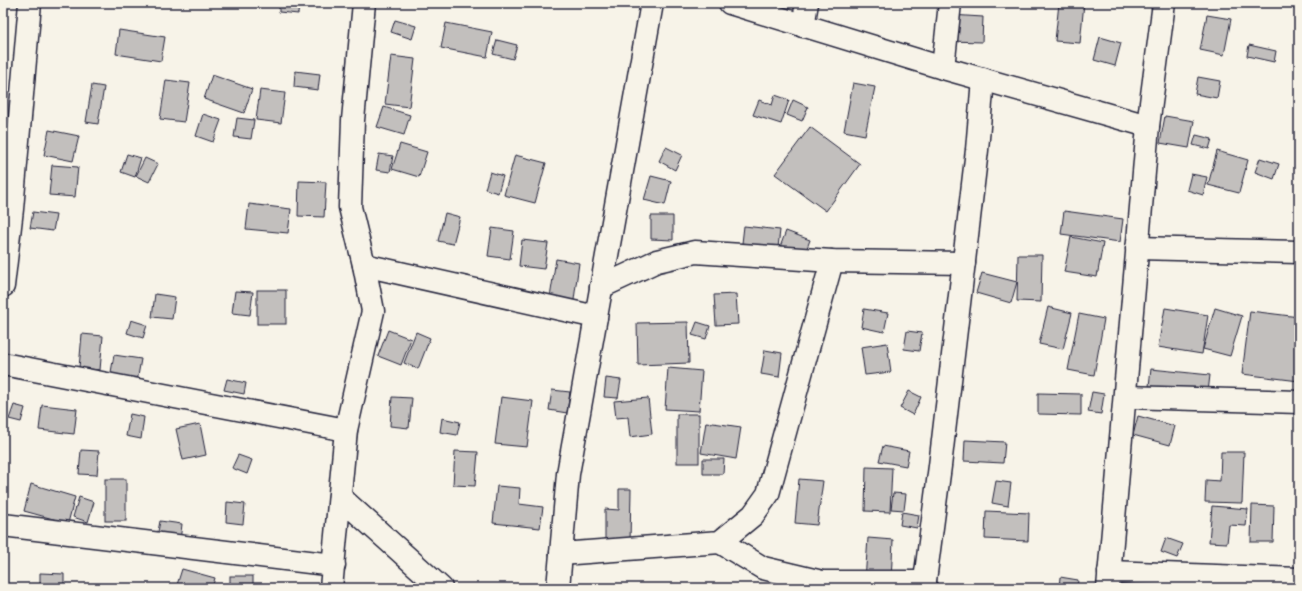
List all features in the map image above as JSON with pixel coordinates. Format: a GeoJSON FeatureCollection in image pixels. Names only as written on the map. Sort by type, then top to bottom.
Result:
{"type":"FeatureCollection","features":[{"type":"Feature","properties":{"kind":"street"},"geometry":{"type":"LineString","coordinates":[[3,286],[9,184],[30,3]]}},
{"type":"Feature","properties":{"kind":"street"},"geometry":{"type":"LineString","coordinates":[[331,588],[346,430],[373,311],[350,207],[353,120],[364,3]]}},
{"type":"Feature","properties":{"kind":"street"},"geometry":{"type":"LineString","coordinates":[[558,588],[568,474],[652,3]]}},
{"type":"Feature","properties":{"kind":"street"},"geometry":{"type":"LineString","coordinates":[[730,3],[943,68],[1148,126]]}},
{"type":"Feature","properties":{"kind":"street"},"geometry":{"type":"LineString","coordinates":[[803,26],[807,3]]}},
{"type":"Feature","properties":{"kind":"street"},"geometry":{"type":"LineString","coordinates":[[943,68],[950,3]]}},
{"type":"Feature","properties":{"kind":"street"},"geometry":{"type":"LineString","coordinates":[[1164,3],[1148,126],[1109,580],[1299,579]]}},
{"type":"Feature","properties":{"kind":"street"},"geometry":{"type":"LineString","coordinates":[[720,542],[762,568],[822,582],[924,585],[977,150],[982,79]]}},
{"type":"Feature","properties":{"kind":"street"},"geometry":{"type":"LineString","coordinates":[[1137,248],[1299,252]]}},
{"type":"Feature","properties":{"kind":"street"},"geometry":{"type":"LineString","coordinates":[[601,287],[657,261],[696,252],[832,260],[964,263]]}},
{"type":"Feature","properties":{"kind":"street"},"geometry":{"type":"LineString","coordinates":[[561,554],[720,542],[753,515],[768,494],[832,260]]}},
{"type":"Feature","properties":{"kind":"street"},"geometry":{"type":"LineString","coordinates":[[364,265],[596,317]]}},
{"type":"Feature","properties":{"kind":"street"},"geometry":{"type":"LineString","coordinates":[[3,364],[346,430]]}},
{"type":"Feature","properties":{"kind":"street"},"geometry":{"type":"LineString","coordinates":[[1124,397],[1299,402]]}},
{"type":"Feature","properties":{"kind":"street"},"geometry":{"type":"LineString","coordinates":[[340,498],[441,588]]}},
{"type":"Feature","properties":{"kind":"street"},"geometry":{"type":"LineString","coordinates":[[3,525],[334,565]]}},
{"type":"Feature","properties":{"kind":"building"},"geometry":{"type":"Polygon","coordinates":[[[279,3],[299,3],[298,14],[279,12],[279,3]]]}},
{"type":"Feature","properties":{"kind":"building"},"geometry":{"type":"Polygon","coordinates":[[[1059,3],[1084,3],[1080,43],[1055,41],[1059,3]]]}},
{"type":"Feature","properties":{"kind":"building"},"geometry":{"type":"Polygon","coordinates":[[[950,15],[983,17],[982,42],[949,41],[950,15]]]}},
{"type":"Feature","properties":{"kind":"building"},"geometry":{"type":"Polygon","coordinates":[[[1207,15],[1231,19],[1224,55],[1200,50],[1207,15]]]}},
{"type":"Feature","properties":{"kind":"building"},"geometry":{"type":"Polygon","coordinates":[[[395,20],[416,26],[412,39],[391,32],[395,20]]]}},
{"type":"Feature","properties":{"kind":"building"},"geometry":{"type":"Polygon","coordinates":[[[446,23],[492,32],[487,57],[441,48],[446,23]]]}},
{"type":"Feature","properties":{"kind":"building"},"geometry":{"type":"Polygon","coordinates":[[[119,30],[165,37],[161,61],[116,54],[119,30]]]}},
{"type":"Feature","properties":{"kind":"building"},"geometry":{"type":"Polygon","coordinates":[[[1100,37],[1121,43],[1115,66],[1094,60],[1100,37]]]}},
{"type":"Feature","properties":{"kind":"building"},"geometry":{"type":"Polygon","coordinates":[[[497,40],[517,45],[513,59],[493,54],[497,40]]]}},
{"type":"Feature","properties":{"kind":"building"},"geometry":{"type":"Polygon","coordinates":[[[1249,45],[1276,51],[1274,62],[1247,56],[1249,45]]]}},
{"type":"Feature","properties":{"kind":"building"},"geometry":{"type":"Polygon","coordinates":[[[391,56],[415,59],[409,107],[385,104],[391,56]]]}},
{"type":"Feature","properties":{"kind":"building"},"geometry":{"type":"Polygon","coordinates":[[[295,71],[320,74],[318,90],[294,87],[295,71]]]}},
{"type":"Feature","properties":{"kind":"building"},"geometry":{"type":"Polygon","coordinates":[[[212,75],[252,89],[244,113],[204,99],[212,75]]]}},
{"type":"Feature","properties":{"kind":"building"},"geometry":{"type":"Polygon","coordinates":[[[1198,77],[1220,81],[1217,98],[1195,94],[1198,77]]]}},
{"type":"Feature","properties":{"kind":"building"},"geometry":{"type":"Polygon","coordinates":[[[166,80],[190,83],[184,122],[160,119],[166,80]]]}},
{"type":"Feature","properties":{"kind":"building"},"geometry":{"type":"Polygon","coordinates":[[[853,83],[875,87],[865,135],[844,131],[853,83]]]}},
{"type":"Feature","properties":{"kind":"building"},"geometry":{"type":"Polygon","coordinates":[[[92,85],[104,87],[98,124],[86,122],[92,85]]]}},
{"type":"Feature","properties":{"kind":"building"},"geometry":{"type":"Polygon","coordinates":[[[260,90],[285,93],[281,123],[256,120],[260,90]]]}},
{"type":"Feature","properties":{"kind":"building"},"geometry":{"type":"Polygon","coordinates":[[[775,95],[789,100],[781,124],[753,115],[759,100],[772,105],[775,95]]]}},
{"type":"Feature","properties":{"kind":"building"},"geometry":{"type":"Polygon","coordinates":[[[793,100],[808,107],[802,121],[787,115],[793,100]]]}},
{"type":"Feature","properties":{"kind":"building"},"geometry":{"type":"Polygon","coordinates":[[[384,107],[410,115],[404,135],[377,127],[384,107]]]}},
{"type":"Feature","properties":{"kind":"building"},"geometry":{"type":"Polygon","coordinates":[[[203,114],[221,120],[213,142],[196,136],[203,114]]]}},
{"type":"Feature","properties":{"kind":"building"},"geometry":{"type":"Polygon","coordinates":[[[1165,116],[1194,121],[1189,148],[1160,143],[1165,116]]]}},
{"type":"Feature","properties":{"kind":"building"},"geometry":{"type":"Polygon","coordinates":[[[237,118],[254,120],[251,139],[234,137],[237,118]]]}},
{"type":"Feature","properties":{"kind":"building"},"geometry":{"type":"Polygon","coordinates":[[[810,127],[860,164],[826,211],[775,174],[810,127]]]}},
{"type":"Feature","properties":{"kind":"building"},"geometry":{"type":"Polygon","coordinates":[[[49,130],[79,136],[73,161],[44,155],[49,130]]]}},
{"type":"Feature","properties":{"kind":"building"},"geometry":{"type":"Polygon","coordinates":[[[1196,135],[1212,139],[1209,149],[1193,145],[1196,135]]]}},
{"type":"Feature","properties":{"kind":"building"},"geometry":{"type":"Polygon","coordinates":[[[400,144],[427,152],[419,177],[392,169],[400,144]]]}},
{"type":"Feature","properties":{"kind":"building"},"geometry":{"type":"Polygon","coordinates":[[[666,147],[682,155],[675,170],[659,161],[666,147]]]}},
{"type":"Feature","properties":{"kind":"building"},"geometry":{"type":"Polygon","coordinates":[[[1217,151],[1248,160],[1239,193],[1208,185],[1217,151]]]}},
{"type":"Feature","properties":{"kind":"building"},"geometry":{"type":"Polygon","coordinates":[[[127,154],[141,158],[135,177],[121,172],[127,154]]]}},
{"type":"Feature","properties":{"kind":"building"},"geometry":{"type":"Polygon","coordinates":[[[379,154],[393,156],[390,172],[376,170],[379,154]]]}},
{"type":"Feature","properties":{"kind":"building"},"geometry":{"type":"Polygon","coordinates":[[[515,155],[546,163],[535,203],[504,195],[515,155]]]}},
{"type":"Feature","properties":{"kind":"building"},"geometry":{"type":"Polygon","coordinates":[[[145,158],[158,164],[149,182],[136,176],[145,158]]]}},
{"type":"Feature","properties":{"kind":"building"},"geometry":{"type":"Polygon","coordinates":[[[1260,158],[1279,164],[1274,179],[1255,172],[1260,158]]]}},
{"type":"Feature","properties":{"kind":"building"},"geometry":{"type":"Polygon","coordinates":[[[52,165],[78,167],[75,197],[49,195],[52,165]]]}},
{"type":"Feature","properties":{"kind":"building"},"geometry":{"type":"Polygon","coordinates":[[[490,172],[503,176],[498,193],[485,189],[490,172]]]}},
{"type":"Feature","properties":{"kind":"building"},"geometry":{"type":"Polygon","coordinates":[[[1191,174],[1207,177],[1203,195],[1187,190],[1191,174]]]}},
{"type":"Feature","properties":{"kind":"building"},"geometry":{"type":"Polygon","coordinates":[[[651,176],[671,181],[665,205],[644,200],[651,176]]]}},
{"type":"Feature","properties":{"kind":"building"},"geometry":{"type":"Polygon","coordinates":[[[299,181],[326,182],[324,217],[298,216],[299,181]]]}},
{"type":"Feature","properties":{"kind":"building"},"geometry":{"type":"Polygon","coordinates":[[[249,204],[291,209],[288,233],[246,229],[249,204]]]}},
{"type":"Feature","properties":{"kind":"building"},"geometry":{"type":"Polygon","coordinates":[[[1064,211],[1123,219],[1120,242],[1061,234],[1064,211]]]}},
{"type":"Feature","properties":{"kind":"building"},"geometry":{"type":"Polygon","coordinates":[[[33,212],[56,215],[53,231],[30,228],[33,212]]]}},
{"type":"Feature","properties":{"kind":"building"},"geometry":{"type":"Polygon","coordinates":[[[445,213],[460,217],[453,244],[438,241],[445,213]]]}},
{"type":"Feature","properties":{"kind":"building"},"geometry":{"type":"Polygon","coordinates":[[[651,216],[673,216],[673,240],[651,239],[651,216]]]}},
{"type":"Feature","properties":{"kind":"building"},"geometry":{"type":"Polygon","coordinates":[[[744,226],[780,230],[777,256],[741,252],[744,226]]]}},
{"type":"Feature","properties":{"kind":"building"},"geometry":{"type":"Polygon","coordinates":[[[492,228],[514,231],[510,259],[488,256],[492,228]]]}},
{"type":"Feature","properties":{"kind":"building"},"geometry":{"type":"Polygon","coordinates":[[[786,231],[810,240],[804,256],[780,247],[786,231]]]}},
{"type":"Feature","properties":{"kind":"building"},"geometry":{"type":"Polygon","coordinates":[[[1071,237],[1103,243],[1097,277],[1064,272],[1071,237]]]}},
{"type":"Feature","properties":{"kind":"building"},"geometry":{"type":"Polygon","coordinates":[[[522,240],[548,243],[544,269],[519,266],[522,240]]]}},
{"type":"Feature","properties":{"kind":"building"},"geometry":{"type":"Polygon","coordinates":[[[1018,255],[1042,255],[1041,302],[1017,301],[1018,255]]]}},
{"type":"Feature","properties":{"kind":"building"},"geometry":{"type":"Polygon","coordinates":[[[556,259],[579,263],[573,307],[549,304],[556,259]]]}},
{"type":"Feature","properties":{"kind":"building"},"geometry":{"type":"Polygon","coordinates":[[[982,273],[1017,282],[1011,303],[976,293],[982,273]]]}},
{"type":"Feature","properties":{"kind":"building"},"geometry":{"type":"Polygon","coordinates":[[[257,290],[286,290],[286,324],[257,324],[257,290]]]}},
{"type":"Feature","properties":{"kind":"building"},"geometry":{"type":"Polygon","coordinates":[[[235,291],[253,292],[250,315],[232,313],[235,291]]]}},
{"type":"Feature","properties":{"kind":"building"},"geometry":{"type":"Polygon","coordinates":[[[155,294],[175,297],[172,319],[152,317],[155,294]]]}},
{"type":"Feature","properties":{"kind":"building"},"geometry":{"type":"Polygon","coordinates":[[[736,294],[738,324],[716,325],[714,295],[736,294]]]}},
{"type":"Feature","properties":{"kind":"building"},"geometry":{"type":"Polygon","coordinates":[[[1048,307],[1072,313],[1063,349],[1039,344],[1048,307]]]}},
{"type":"Feature","properties":{"kind":"building"},"geometry":{"type":"Polygon","coordinates":[[[1165,308],[1208,315],[1202,354],[1158,347],[1165,308]]]}},
{"type":"Feature","properties":{"kind":"building"},"geometry":{"type":"Polygon","coordinates":[[[1215,308],[1242,316],[1230,356],[1203,349],[1215,308]]]}},
{"type":"Feature","properties":{"kind":"building"},"geometry":{"type":"Polygon","coordinates":[[[864,309],[888,313],[884,332],[861,327],[864,309]]]}},
{"type":"Feature","properties":{"kind":"building"},"geometry":{"type":"Polygon","coordinates":[[[1250,311],[1299,317],[1299,381],[1242,374],[1250,311]]]}},
{"type":"Feature","properties":{"kind":"building"},"geometry":{"type":"Polygon","coordinates":[[[1079,314],[1104,319],[1094,375],[1068,370],[1079,314]]]}},
{"type":"Feature","properties":{"kind":"building"},"geometry":{"type":"Polygon","coordinates":[[[131,320],[147,325],[143,338],[127,333],[131,320]]]}},
{"type":"Feature","properties":{"kind":"building"},"geometry":{"type":"Polygon","coordinates":[[[688,322],[689,363],[638,365],[637,323],[688,322]]]}},
{"type":"Feature","properties":{"kind":"building"},"geometry":{"type":"Polygon","coordinates":[[[697,322],[710,326],[706,339],[692,335],[697,322]]]}},
{"type":"Feature","properties":{"kind":"building"},"geometry":{"type":"Polygon","coordinates":[[[388,330],[411,339],[401,365],[378,356],[388,330]]]}},
{"type":"Feature","properties":{"kind":"building"},"geometry":{"type":"Polygon","coordinates":[[[907,331],[922,333],[919,351],[904,349],[907,331]]]}},
{"type":"Feature","properties":{"kind":"building"},"geometry":{"type":"Polygon","coordinates":[[[416,332],[430,338],[418,369],[404,363],[416,332]]]}},
{"type":"Feature","properties":{"kind":"building"},"geometry":{"type":"Polygon","coordinates":[[[82,334],[103,336],[100,370],[79,368],[82,334]]]}},
{"type":"Feature","properties":{"kind":"building"},"geometry":{"type":"Polygon","coordinates":[[[887,343],[891,372],[865,375],[861,347],[887,343]]]}},
{"type":"Feature","properties":{"kind":"building"},"geometry":{"type":"Polygon","coordinates":[[[765,350],[782,353],[779,377],[761,374],[765,350]]]}},
{"type":"Feature","properties":{"kind":"building"},"geometry":{"type":"Polygon","coordinates":[[[114,355],[141,359],[137,382],[110,378],[114,355]]]}},
{"type":"Feature","properties":{"kind":"building"},"geometry":{"type":"Polygon","coordinates":[[[668,368],[702,371],[699,411],[665,409],[668,368]]]}},
{"type":"Feature","properties":{"kind":"building"},"geometry":{"type":"Polygon","coordinates":[[[1151,369],[1210,375],[1208,392],[1149,386],[1151,369]]]}},
{"type":"Feature","properties":{"kind":"building"},"geometry":{"type":"Polygon","coordinates":[[[606,378],[621,380],[618,398],[604,397],[606,378]]]}},
{"type":"Feature","properties":{"kind":"building"},"geometry":{"type":"Polygon","coordinates":[[[227,379],[246,383],[244,394],[224,390],[227,379]]]}},
{"type":"Feature","properties":{"kind":"building"},"geometry":{"type":"Polygon","coordinates":[[[552,390],[570,392],[567,413],[549,410],[552,390]]]}},
{"type":"Feature","properties":{"kind":"building"},"geometry":{"type":"Polygon","coordinates":[[[909,391],[921,397],[913,415],[900,408],[909,391]]]}},
{"type":"Feature","properties":{"kind":"building"},"geometry":{"type":"Polygon","coordinates":[[[1092,392],[1104,394],[1101,414],[1088,412],[1092,392]]]}},
{"type":"Feature","properties":{"kind":"building"},"geometry":{"type":"Polygon","coordinates":[[[1038,393],[1081,394],[1081,415],[1038,414],[1038,393]]]}},
{"type":"Feature","properties":{"kind":"building"},"geometry":{"type":"Polygon","coordinates":[[[392,397],[412,398],[409,428],[390,426],[392,397]]]}},
{"type":"Feature","properties":{"kind":"building"},"geometry":{"type":"Polygon","coordinates":[[[501,397],[533,401],[527,447],[495,444],[501,397]]]}},
{"type":"Feature","properties":{"kind":"building"},"geometry":{"type":"Polygon","coordinates":[[[648,398],[652,434],[630,437],[628,417],[616,418],[614,401],[648,398]]]}},
{"type":"Feature","properties":{"kind":"building"},"geometry":{"type":"Polygon","coordinates":[[[14,405],[25,408],[21,422],[9,419],[14,405]]]}},
{"type":"Feature","properties":{"kind":"building"},"geometry":{"type":"Polygon","coordinates":[[[42,405],[77,409],[74,434],[39,430],[42,405]]]}},
{"type":"Feature","properties":{"kind":"building"},"geometry":{"type":"Polygon","coordinates":[[[130,414],[144,417],[141,439],[126,436],[130,414]]]}},
{"type":"Feature","properties":{"kind":"building"},"geometry":{"type":"Polygon","coordinates":[[[677,414],[699,414],[699,463],[677,463],[677,414]]]}},
{"type":"Feature","properties":{"kind":"building"},"geometry":{"type":"Polygon","coordinates":[[[1138,416],[1175,426],[1170,445],[1133,435],[1138,416]]]}},
{"type":"Feature","properties":{"kind":"building"},"geometry":{"type":"Polygon","coordinates":[[[442,418],[460,422],[457,435],[440,432],[442,418]]]}},
{"type":"Feature","properties":{"kind":"building"},"geometry":{"type":"Polygon","coordinates":[[[706,422],[741,427],[736,459],[701,453],[706,422]]]}},
{"type":"Feature","properties":{"kind":"building"},"geometry":{"type":"Polygon","coordinates":[[[200,424],[206,455],[183,460],[176,429],[200,424]]]}},
{"type":"Feature","properties":{"kind":"building"},"geometry":{"type":"Polygon","coordinates":[[[965,440],[1005,442],[1003,463],[964,461],[965,440]]]}},
{"type":"Feature","properties":{"kind":"building"},"geometry":{"type":"Polygon","coordinates":[[[883,446],[909,451],[906,466],[879,461],[883,446]]]}},
{"type":"Feature","properties":{"kind":"building"},"geometry":{"type":"Polygon","coordinates":[[[81,450],[99,451],[97,475],[79,474],[81,450]]]}},
{"type":"Feature","properties":{"kind":"building"},"geometry":{"type":"Polygon","coordinates":[[[455,451],[478,452],[475,486],[453,485],[455,451]]]}},
{"type":"Feature","properties":{"kind":"building"},"geometry":{"type":"Polygon","coordinates":[[[1221,452],[1244,452],[1242,503],[1205,502],[1206,480],[1220,481],[1221,452]]]}},
{"type":"Feature","properties":{"kind":"building"},"geometry":{"type":"Polygon","coordinates":[[[238,455],[252,460],[247,474],[232,468],[238,455]]]}},
{"type":"Feature","properties":{"kind":"building"},"geometry":{"type":"Polygon","coordinates":[[[703,459],[724,459],[723,474],[703,474],[703,459]]]}},
{"type":"Feature","properties":{"kind":"building"},"geometry":{"type":"Polygon","coordinates":[[[866,467],[892,468],[890,512],[865,511],[866,467]]]}},
{"type":"Feature","properties":{"kind":"building"},"geometry":{"type":"Polygon","coordinates":[[[105,479],[126,479],[126,521],[105,521],[105,479]]]}},
{"type":"Feature","properties":{"kind":"building"},"geometry":{"type":"Polygon","coordinates":[[[799,479],[823,481],[817,525],[795,523],[799,479]]]}},
{"type":"Feature","properties":{"kind":"building"},"geometry":{"type":"Polygon","coordinates":[[[996,481],[1011,483],[1008,506],[992,503],[996,481]]]}},
{"type":"Feature","properties":{"kind":"building"},"geometry":{"type":"Polygon","coordinates":[[[31,484],[75,497],[68,523],[24,511],[31,484]]]}},
{"type":"Feature","properties":{"kind":"building"},"geometry":{"type":"Polygon","coordinates":[[[497,486],[520,488],[519,504],[543,507],[540,528],[493,523],[497,486]]]}},
{"type":"Feature","properties":{"kind":"building"},"geometry":{"type":"Polygon","coordinates":[[[619,489],[631,489],[630,542],[605,542],[605,509],[619,510],[619,489]]]}},
{"type":"Feature","properties":{"kind":"building"},"geometry":{"type":"Polygon","coordinates":[[[893,493],[906,494],[904,510],[891,509],[893,493]]]}},
{"type":"Feature","properties":{"kind":"building"},"geometry":{"type":"Polygon","coordinates":[[[79,497],[94,502],[88,522],[73,517],[79,497]]]}},
{"type":"Feature","properties":{"kind":"building"},"geometry":{"type":"Polygon","coordinates":[[[227,502],[245,504],[243,524],[226,522],[227,502]]]}},
{"type":"Feature","properties":{"kind":"building"},"geometry":{"type":"Polygon","coordinates":[[[1252,505],[1274,506],[1273,542],[1251,542],[1252,505]]]}},
{"type":"Feature","properties":{"kind":"building"},"geometry":{"type":"Polygon","coordinates":[[[1212,506],[1248,509],[1246,526],[1229,525],[1227,543],[1209,542],[1212,506]]]}},
{"type":"Feature","properties":{"kind":"building"},"geometry":{"type":"Polygon","coordinates":[[[986,511],[1029,513],[1028,541],[985,539],[986,511]]]}},
{"type":"Feature","properties":{"kind":"building"},"geometry":{"type":"Polygon","coordinates":[[[902,512],[919,515],[917,528],[900,525],[902,512]]]}},
{"type":"Feature","properties":{"kind":"building"},"geometry":{"type":"Polygon","coordinates":[[[160,521],[182,524],[180,541],[157,537],[160,521]]]}},
{"type":"Feature","properties":{"kind":"building"},"geometry":{"type":"Polygon","coordinates":[[[868,538],[893,540],[891,581],[865,580],[868,538]]]}},
{"type":"Feature","properties":{"kind":"building"},"geometry":{"type":"Polygon","coordinates":[[[1166,538],[1183,544],[1177,558],[1161,552],[1166,538]]]}},
{"type":"Feature","properties":{"kind":"building"},"geometry":{"type":"Polygon","coordinates":[[[182,569],[215,578],[212,588],[176,588],[182,569]]]}},
{"type":"Feature","properties":{"kind":"building"},"geometry":{"type":"Polygon","coordinates":[[[40,573],[64,574],[64,588],[40,588],[40,573]]]}},
{"type":"Feature","properties":{"kind":"building"},"geometry":{"type":"Polygon","coordinates":[[[230,576],[253,576],[253,588],[230,588],[230,576]]]}},
{"type":"Feature","properties":{"kind":"building"},"geometry":{"type":"Polygon","coordinates":[[[1060,577],[1078,580],[1077,588],[1059,588],[1060,577]]]}}]}
